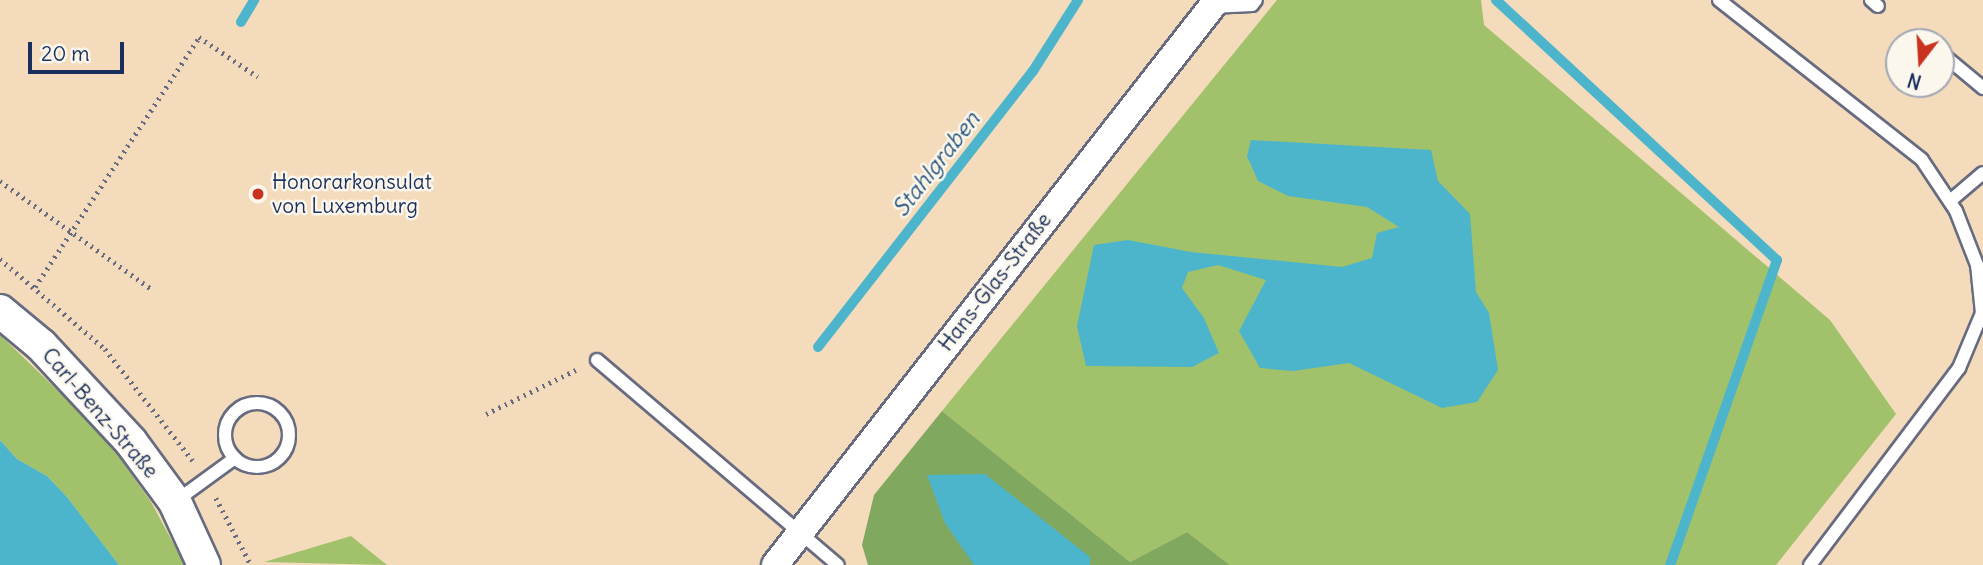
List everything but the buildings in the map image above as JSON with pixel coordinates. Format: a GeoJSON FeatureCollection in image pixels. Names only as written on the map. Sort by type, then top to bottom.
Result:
{"type":"FeatureCollection","features":[{"type":"Feature","properties":{"kind":"street","name":"Hans-Glas-Straße"},"geometry":{"type":"LineString","coordinates":[[775,565],[800,529],[1214,4]]}},
{"type":"Feature","properties":{"kind":"street","name":"Carl-Benz-Straße"},"geometry":{"type":"LineString","coordinates":[[0,311],[41,345],[131,442],[175,502],[204,565]]}},
{"type":"Feature","properties":{"kind":"lane"},"geometry":{"type":"LineString","coordinates":[[1214,4],[1252,5],[1256,0]]}},
{"type":"Feature","properties":{"kind":"lane"},"geometry":{"type":"LineString","coordinates":[[1719,0],[1922,160],[1950,201],[1977,265],[1982,307],[1959,368],[1929,414],[1810,565]]}},
{"type":"Feature","properties":{"kind":"lane"},"geometry":{"type":"LineString","coordinates":[[1955,65],[1983,88]]}},
{"type":"Feature","properties":{"kind":"lane"},"geometry":{"type":"LineString","coordinates":[[1950,201],[1983,173]]}},
{"type":"Feature","properties":{"kind":"lane"},"geometry":{"type":"LineString","coordinates":[[597,360],[800,529],[838,565]]}},
{"type":"Feature","properties":{"kind":"lane"},"geometry":{"type":"LineString","coordinates":[[265,404],[282,415],[289,435],[282,455],[264,466],[235,458],[225,440],[235,411],[265,404]]}},
{"type":"Feature","properties":{"kind":"lane"},"geometry":{"type":"LineString","coordinates":[[175,502],[235,458]]}},
{"type":"Feature","properties":{"kind":"path"},"geometry":{"type":"LineString","coordinates":[[35,287],[199,37],[258,77]]}},
{"type":"Feature","properties":{"kind":"path"},"geometry":{"type":"LineString","coordinates":[[0,181],[153,290]]}},
{"type":"Feature","properties":{"kind":"path"},"geometry":{"type":"LineString","coordinates":[[486,414],[597,360]]}},
{"type":"Feature","properties":{"kind":"green space"},"geometry":{"type":"Polygon","coordinates":[[[1277,0],[1481,0],[1484,25],[1830,320],[1896,414],[1776,565],[1230,565],[1187,532],[1130,562],[942,411],[1277,0]]]}},
{"type":"Feature","properties":{"kind":"green space"},"geometry":{"type":"Polygon","coordinates":[[[0,335],[102,433],[151,502],[185,565],[119,565],[67,497],[47,476],[17,459],[0,440],[0,335]]]}},
{"type":"Feature","properties":{"kind":"green space"},"geometry":{"type":"Polygon","coordinates":[[[942,411],[1130,562],[1187,532],[1230,565],[868,565],[862,545],[874,495],[942,411]]]}},
{"type":"Feature","properties":{"kind":"green space"},"geometry":{"type":"Polygon","coordinates":[[[351,536],[387,565],[264,562],[351,536]]]}},
{"type":"Feature","properties":{"kind":"water"},"geometry":{"type":"Polygon","coordinates":[[[1251,140],[1431,150],[1438,181],[1470,214],[1476,292],[1489,313],[1498,370],[1477,402],[1442,408],[1349,363],[1293,371],[1260,368],[1239,331],[1266,280],[1218,265],[1188,272],[1182,288],[1204,318],[1219,353],[1192,367],[1086,366],[1077,326],[1094,245],[1128,240],[1191,252],[1342,267],[1372,258],[1377,233],[1399,227],[1367,207],[1288,196],[1258,181],[1247,156],[1251,140]]]}},
{"type":"Feature","properties":{"kind":"water"},"geometry":{"type":"Polygon","coordinates":[[[0,440],[17,459],[47,476],[67,497],[119,565],[0,565],[0,440]]]}},
{"type":"Feature","properties":{"kind":"water"},"geometry":{"type":"Polygon","coordinates":[[[985,474],[1090,557],[1090,565],[974,565],[945,523],[927,475],[985,474]]]}},
{"type":"Feature","properties":{"kind":"waterway"},"geometry":{"type":"LineString","coordinates":[[241,22],[254,0]]}},
{"type":"Feature","properties":{"kind":"waterway","name":"Stahlgraben"},"geometry":{"type":"LineString","coordinates":[[818,347],[1033,71],[1078,0]]}},
{"type":"Feature","properties":{"kind":"waterway"},"geometry":{"type":"LineString","coordinates":[[1496,0],[1777,260],[1670,565]]}},
{"type":"Feature","properties":{"kind":"place","name":"Honorarkonsulat von Luxemburg"},"geometry":{"type":"Point","coordinates":[258,194]}}]}
